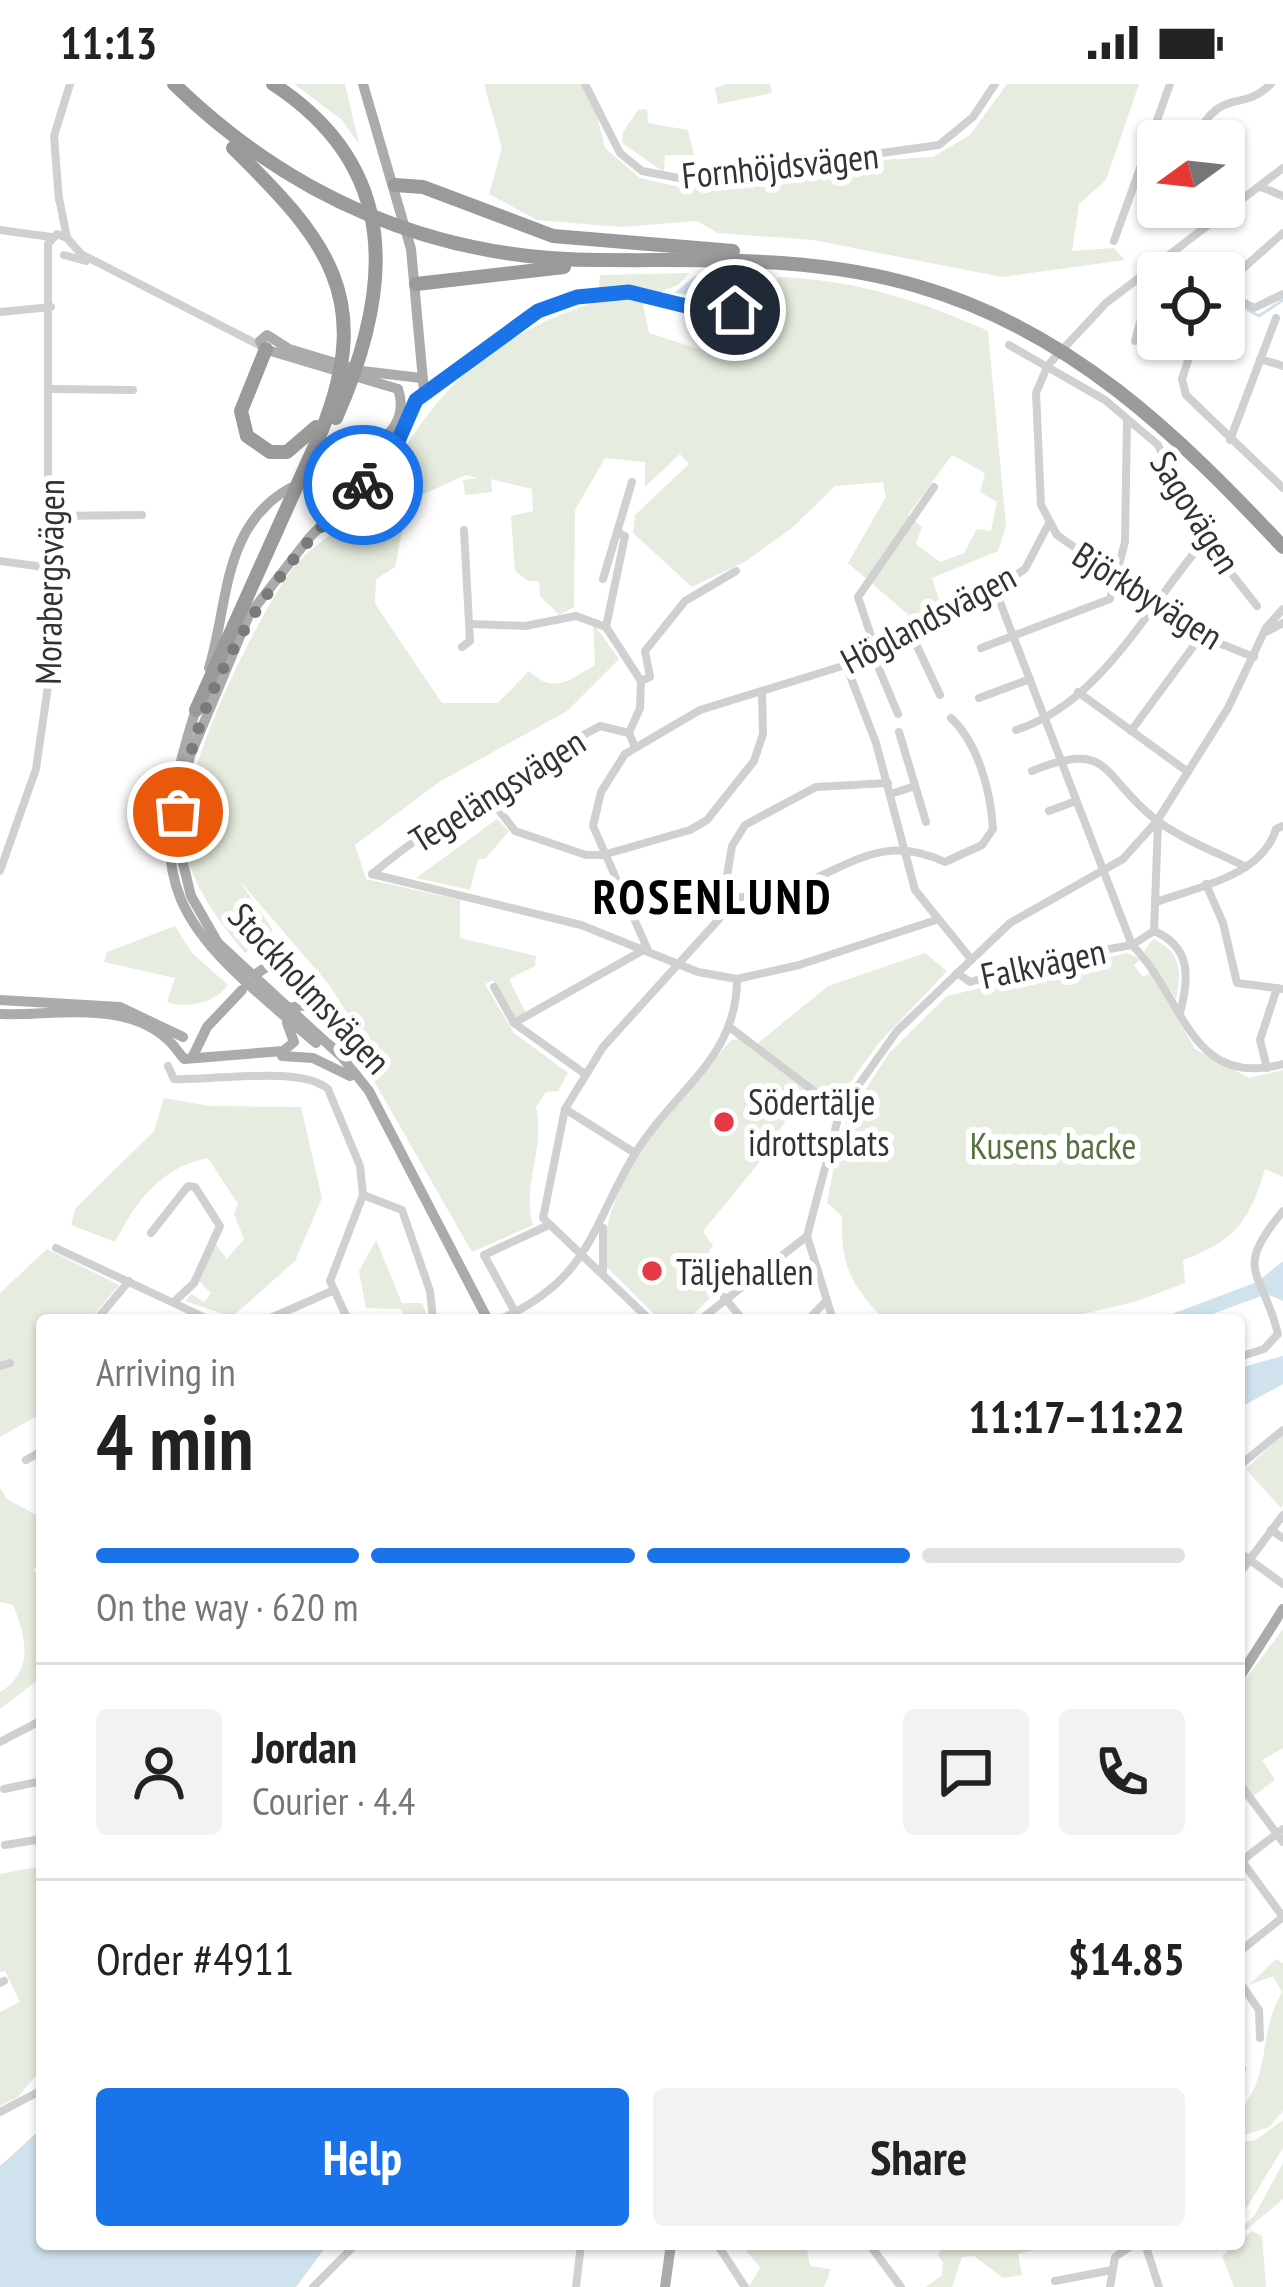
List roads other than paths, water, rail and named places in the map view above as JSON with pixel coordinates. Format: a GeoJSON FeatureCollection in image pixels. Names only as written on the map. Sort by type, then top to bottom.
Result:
{"type":"FeatureCollection","features":[{"type":"Feature","properties":{"kind":"highway"},"geometry":{"type":"LineString","coordinates":[[172,84],[271,166],[387,225],[466,247],[536,258],[779,260],[846,269],[919,286],[1012,322],[1094,370],[1152,413],[1283,547]]}},
{"type":"Feature","properties":{"kind":"highway"},"geometry":{"type":"LineString","coordinates":[[172,84],[298,213],[323,247],[343,302],[341,386],[249,615]]}},
{"type":"Feature","properties":{"kind":"highway"},"geometry":{"type":"LineString","coordinates":[[186,84],[249,140],[307,178],[436,232],[563,253],[736,251]]}},
{"type":"Feature","properties":{"kind":"highway"},"geometry":{"type":"LineString","coordinates":[[267,344],[241,411],[248,436],[261,448],[278,453],[300,447],[361,353],[374,290],[376,236],[366,190],[326,125],[273,84]]}},
{"type":"Feature","properties":{"kind":"highway"},"geometry":{"type":"LineString","coordinates":[[395,197],[423,187],[553,236],[736,251],[889,271],[969,296],[1052,335],[1156,407],[1283,536]]}},
{"type":"Feature","properties":{"kind":"highway"},"geometry":{"type":"LineString","coordinates":[[412,280],[665,259]]}},
{"type":"Feature","properties":{"kind":"highway"},"geometry":{"type":"LineString","coordinates":[[196,710],[341,386]]}},
{"type":"Feature","properties":{"kind":"main road"},"geometry":{"type":"LineString","coordinates":[[359,84],[408,247],[416,384]]}},
{"type":"Feature","properties":{"kind":"main road"},"geometry":{"type":"LineString","coordinates":[[267,344],[416,384]]}},
{"type":"Feature","properties":{"kind":"main road"},"geometry":{"type":"LineString","coordinates":[[267,344],[399,392],[416,384]]}},
{"type":"Feature","properties":{"kind":"main road"},"geometry":{"type":"LineString","coordinates":[[399,392],[416,384]]}},
{"type":"Feature","properties":{"kind":"main road","name":"Stockholmsvägen"},"geometry":{"type":"LineString","coordinates":[[416,384],[382,464],[309,538],[249,615],[190,756],[178,812],[179,847],[186,884],[211,933],[285,1014],[342,1057],[369,1091],[418,1179],[481,1314]]}},
{"type":"Feature","properties":{"kind":"main road"},"geometry":{"type":"LineString","coordinates":[[317,473],[387,437],[400,416],[399,392]]}},
{"type":"Feature","properties":{"kind":"main road","name":"Stockholmsvägen"},"geometry":{"type":"LineString","coordinates":[[290,488],[263,506],[241,536],[171,795],[168,837],[174,878],[206,944],[350,1076],[421,1196],[481,1314]]}},
{"type":"Feature","properties":{"kind":"main road"},"geometry":{"type":"LineString","coordinates":[[256,974],[284,961],[304,978],[342,1057]]}},
{"type":"Feature","properties":{"kind":"main road"},"geometry":{"type":"LineString","coordinates":[[0,1014],[105,1014],[219,1057],[255,1053],[291,1048],[295,1038],[285,1014],[308,1005],[304,978]]}},
{"type":"Feature","properties":{"kind":"main road"},"geometry":{"type":"LineString","coordinates":[[187,1047],[242,990]]}},
{"type":"Feature","properties":{"kind":"main road"},"geometry":{"type":"LineString","coordinates":[[0,1000],[120,1007],[187,1047]]}},
{"type":"Feature","properties":{"kind":"main road"},"geometry":{"type":"LineString","coordinates":[[255,1053],[313,1058],[350,1076]]}},
{"type":"Feature","properties":{"kind":"main road"},"geometry":{"type":"LineString","coordinates":[[1245,1672],[1283,1609]]}},
{"type":"Feature","properties":{"kind":"main road"},"geometry":{"type":"LineString","coordinates":[[1245,1674],[1283,1622]]}},
{"type":"Feature","properties":{"kind":"main road"},"geometry":{"type":"LineString","coordinates":[[665,2287],[669,2250]]}},
{"type":"Feature","properties":{"kind":"street","name":"Morabergsvägen"},"geometry":{"type":"LineString","coordinates":[[0,871],[31,788],[44,723],[51,568],[51,285],[59,198],[55,136],[70,84]]}},
{"type":"Feature","properties":{"kind":"street","name":"Fornhöjdsvägen"},"geometry":{"type":"LineString","coordinates":[[586,84],[620,153],[642,171],[689,179],[832,156],[919,151],[957,133],[995,84]]}},
{"type":"Feature","properties":{"kind":"street"},"geometry":{"type":"LineString","coordinates":[[1114,241],[1170,84]]}},
{"type":"Feature","properties":{"kind":"street"},"geometry":{"type":"LineString","coordinates":[[1206,120],[1226,99],[1261,94],[1271,84]]}},
{"type":"Feature","properties":{"kind":"street"},"geometry":{"type":"LineString","coordinates":[[1245,197],[1283,168]]}},
{"type":"Feature","properties":{"kind":"street"},"geometry":{"type":"LineString","coordinates":[[1259,186],[1283,196]]}},
{"type":"Feature","properties":{"kind":"street"},"geometry":{"type":"LineString","coordinates":[[1172,252],[1204,228]]}},
{"type":"Feature","properties":{"kind":"street"},"geometry":{"type":"LineString","coordinates":[[2,230],[57,242],[267,344]]}},
{"type":"Feature","properties":{"kind":"street"},"geometry":{"type":"LineString","coordinates":[[1245,269],[1283,233]]}},
{"type":"Feature","properties":{"kind":"street","name":"Morabergsvägen"},"geometry":{"type":"LineString","coordinates":[[51,285],[63,256],[57,242]]}},
{"type":"Feature","properties":{"kind":"street"},"geometry":{"type":"LineString","coordinates":[[57,242],[63,256],[96,264]]}},
{"type":"Feature","properties":{"kind":"street"},"geometry":{"type":"LineString","coordinates":[[1048,524],[1039,492],[1036,393],[1048,365],[1077,332],[1137,280]]}},
{"type":"Feature","properties":{"kind":"street"},"geometry":{"type":"LineString","coordinates":[[416,384],[441,383],[519,324],[560,302],[609,292],[735,310]]}},
{"type":"Feature","properties":{"kind":"street"},"geometry":{"type":"LineString","coordinates":[[1245,302],[1254,308],[1283,293]]}},
{"type":"Feature","properties":{"kind":"street"},"geometry":{"type":"LineString","coordinates":[[0,312],[51,307]]}},
{"type":"Feature","properties":{"kind":"street"},"geometry":{"type":"LineString","coordinates":[[1230,441],[1276,318]]}},
{"type":"Feature","properties":{"kind":"street"},"geometry":{"type":"LineString","coordinates":[[1135,341],[1137,334]]}},
{"type":"Feature","properties":{"kind":"street","name":"Sagovägen"},"geometry":{"type":"LineString","coordinates":[[1009,345],[1127,418],[1171,464],[1204,540],[1257,606]]}},
{"type":"Feature","properties":{"kind":"street"},"geometry":{"type":"LineString","coordinates":[[1261,359],[1283,366]]}},
{"type":"Feature","properties":{"kind":"street"},"geometry":{"type":"LineString","coordinates":[[1188,360],[1182,379],[1186,395],[1283,488]]}},
{"type":"Feature","properties":{"kind":"street"},"geometry":{"type":"LineString","coordinates":[[51,389],[133,390]]}},
{"type":"Feature","properties":{"kind":"street"},"geometry":{"type":"LineString","coordinates":[[981,648],[1110,599],[1125,542],[1127,418]]}},
{"type":"Feature","properties":{"kind":"street"},"geometry":{"type":"LineString","coordinates":[[603,579],[632,482]]}},
{"type":"Feature","properties":{"kind":"street"},"geometry":{"type":"LineString","coordinates":[[898,714],[858,596],[934,487]]}},
{"type":"Feature","properties":{"kind":"street"},"geometry":{"type":"LineString","coordinates":[[51,516],[142,515]]}},
{"type":"Feature","properties":{"kind":"street","name":"Björkbyvägen"},"geometry":{"type":"LineString","coordinates":[[1048,524],[1071,549],[1201,637],[1254,657]]}},
{"type":"Feature","properties":{"kind":"street","name":"Höglandsvägen"},"geometry":{"type":"LineString","coordinates":[[635,747],[700,710],[846,665],[908,627],[995,589],[1025,569],[1048,524]]}},
{"type":"Feature","properties":{"kind":"street"},"geometry":{"type":"LineString","coordinates":[[462,647],[470,641],[471,624],[464,530]]}},
{"type":"Feature","properties":{"kind":"street"},"geometry":{"type":"LineString","coordinates":[[606,627],[625,536],[619,533]]}},
{"type":"Feature","properties":{"kind":"street"},"geometry":{"type":"LineString","coordinates":[[1016,730],[1047,720],[1078,692],[1156,606],[1204,540]]}},
{"type":"Feature","properties":{"kind":"street"},"geometry":{"type":"LineString","coordinates":[[0,561],[51,568]]}},
{"type":"Feature","properties":{"kind":"street"},"geometry":{"type":"LineString","coordinates":[[641,681],[650,677],[645,651],[685,601],[736,571]]}},
{"type":"Feature","properties":{"kind":"street"},"geometry":{"type":"LineString","coordinates":[[995,589],[1132,944]]}},
{"type":"Feature","properties":{"kind":"street"},"geometry":{"type":"LineString","coordinates":[[831,1314],[807,1236],[840,1111],[897,1031],[1010,922],[1105,871],[1157,821],[1283,609]]}},
{"type":"Feature","properties":{"kind":"street"},"geometry":{"type":"LineString","coordinates":[[471,624],[525,626],[576,616],[606,627],[641,681],[640,708],[629,733],[635,747],[605,784],[593,813],[595,840],[647,948],[677,964],[737,979],[936,920]]}},
{"type":"Feature","properties":{"kind":"street"},"geometry":{"type":"LineString","coordinates":[[1261,642],[1272,626],[1283,623]]}},
{"type":"Feature","properties":{"kind":"street"},"geometry":{"type":"LineString","coordinates":[[908,627],[940,695]]}},
{"type":"Feature","properties":{"kind":"street"},"geometry":{"type":"LineString","coordinates":[[1131,731],[1201,637]]}},
{"type":"Feature","properties":{"kind":"street"},"geometry":{"type":"LineString","coordinates":[[846,665],[890,789],[915,890],[971,959]]}},
{"type":"Feature","properties":{"kind":"street"},"geometry":{"type":"LineString","coordinates":[[979,698],[1030,679]]}},
{"type":"Feature","properties":{"kind":"street"},"geometry":{"type":"LineString","coordinates":[[484,792],[515,831],[586,855],[603,855],[706,820],[754,761],[763,734],[762,692]]}},
{"type":"Feature","properties":{"kind":"street"},"geometry":{"type":"LineString","coordinates":[[1078,692],[1188,772]]}},
{"type":"Feature","properties":{"kind":"street"},"geometry":{"type":"LineString","coordinates":[[727,898],[803,884],[863,853],[956,861],[992,833],[977,760],[951,718]]}},
{"type":"Feature","properties":{"kind":"street","name":"Tegelängsvägen"},"geometry":{"type":"LineString","coordinates":[[629,733],[600,726],[484,792],[372,874],[541,914],[647,948]]}},
{"type":"Feature","properties":{"kind":"street"},"geometry":{"type":"LineString","coordinates":[[899,732],[926,822]]}},
{"type":"Feature","properties":{"kind":"street"},"geometry":{"type":"LineString","coordinates":[[1032,771],[1076,756],[1104,766],[1157,821],[1246,867]]}},
{"type":"Feature","properties":{"kind":"street"},"geometry":{"type":"LineString","coordinates":[[643,1314],[549,1225],[541,1208],[566,1109],[585,1074],[720,917],[734,839],[764,811],[816,787],[915,786]]}},
{"type":"Feature","properties":{"kind":"street"},"geometry":{"type":"LineString","coordinates":[[1049,811],[1076,801]]}},
{"type":"Feature","properties":{"kind":"street"},"geometry":{"type":"LineString","coordinates":[[1154,931],[1157,821]]}},
{"type":"Feature","properties":{"kind":"street"},"geometry":{"type":"LineString","coordinates":[[1156,902],[1246,867],[1270,848],[1276,830],[1283,826]]}},
{"type":"Feature","properties":{"kind":"street"},"geometry":{"type":"LineString","coordinates":[[1206,884],[1223,923],[1237,982],[1280,988],[1260,1040],[1267,1068]]}},
{"type":"Feature","properties":{"kind":"street","name":"Falkvägen"},"geometry":{"type":"LineString","coordinates":[[957,973],[970,982],[1047,960],[1132,944],[1154,931],[1175,943],[1185,960],[1187,987],[1180,1013]]}},
{"type":"Feature","properties":{"kind":"street","name":"Falkvägen"},"geometry":{"type":"LineString","coordinates":[[1132,944],[1204,1051],[1239,1069],[1283,1064]]}},
{"type":"Feature","properties":{"kind":"street"},"geometry":{"type":"LineString","coordinates":[[514,1023],[647,948]]}},
{"type":"Feature","properties":{"kind":"street"},"geometry":{"type":"LineString","coordinates":[[511,1314],[582,1256],[604,1222],[635,1153],[733,1029],[737,979]]}},
{"type":"Feature","properties":{"kind":"street"},"geometry":{"type":"LineString","coordinates":[[494,987],[514,1023],[585,1074]]}},
{"type":"Feature","properties":{"kind":"street"},"geometry":{"type":"LineString","coordinates":[[733,1029],[840,1111]]}},
{"type":"Feature","properties":{"kind":"street"},"geometry":{"type":"LineString","coordinates":[[187,1047],[168,1066],[174,1079],[294,1078],[322,1084],[360,1166],[363,1195],[332,1272],[332,1291],[345,1314]]}},
{"type":"Feature","properties":{"kind":"street"},"geometry":{"type":"LineString","coordinates":[[566,1109],[635,1153]]}},
{"type":"Feature","properties":{"kind":"street"},"geometry":{"type":"LineString","coordinates":[[151,1233],[188,1186],[194,1186],[220,1226],[194,1283],[174,1302]]}},
{"type":"Feature","properties":{"kind":"street"},"geometry":{"type":"LineString","coordinates":[[363,1195],[402,1210],[430,1291],[432,1314]]}},
{"type":"Feature","properties":{"kind":"street"},"geometry":{"type":"LineString","coordinates":[[1245,1355],[1264,1349],[1278,1334],[1253,1251],[1283,1211]]}},
{"type":"Feature","properties":{"kind":"street"},"geometry":{"type":"LineString","coordinates":[[604,1222],[599,1252],[605,1279]]}},
{"type":"Feature","properties":{"kind":"street"},"geometry":{"type":"LineString","coordinates":[[515,1312],[484,1255],[549,1225]]}},
{"type":"Feature","properties":{"kind":"street"},"geometry":{"type":"LineString","coordinates":[[706,1314],[807,1236]]}},
{"type":"Feature","properties":{"kind":"street"},"geometry":{"type":"LineString","coordinates":[[56,1248],[198,1314]]}},
{"type":"Feature","properties":{"kind":"street"},"geometry":{"type":"LineString","coordinates":[[101,1314],[129,1281]]}},
{"type":"Feature","properties":{"kind":"street"},"geometry":{"type":"LineString","coordinates":[[280,1314],[332,1291]]}},
{"type":"Feature","properties":{"kind":"street"},"geometry":{"type":"LineString","coordinates":[[724,1297],[738,1314]]}},
{"type":"Feature","properties":{"kind":"street"},"geometry":{"type":"LineString","coordinates":[[814,1314],[826,1301]]}},
{"type":"Feature","properties":{"kind":"street"},"geometry":{"type":"LineString","coordinates":[[1245,1458],[1283,1430]]}},
{"type":"Feature","properties":{"kind":"street"},"geometry":{"type":"LineString","coordinates":[[26,1460],[36,1454]]}},
{"type":"Feature","properties":{"kind":"street"},"geometry":{"type":"LineString","coordinates":[[1245,1568],[1283,1515]]}},
{"type":"Feature","properties":{"kind":"street"},"geometry":{"type":"LineString","coordinates":[[1271,1530],[1283,1538]]}},
{"type":"Feature","properties":{"kind":"street"},"geometry":{"type":"LineString","coordinates":[[1245,1556],[1283,1580]]}},
{"type":"Feature","properties":{"kind":"street"},"geometry":{"type":"LineString","coordinates":[[0,1742],[36,1723]]}},
{"type":"Feature","properties":{"kind":"street"},"geometry":{"type":"LineString","coordinates":[[4,1789],[36,1782]]}},
{"type":"Feature","properties":{"kind":"street"},"geometry":{"type":"LineString","coordinates":[[1245,1794],[1281,1835],[1245,1859]]}},
{"type":"Feature","properties":{"kind":"street"},"geometry":{"type":"LineString","coordinates":[[5,1845],[36,1840]]}},
{"type":"Feature","properties":{"kind":"street"},"geometry":{"type":"LineString","coordinates":[[1245,1868],[1283,1917],[1245,1947]]}},
{"type":"Feature","properties":{"kind":"street"},"geometry":{"type":"LineString","coordinates":[[1245,1990],[1258,2010],[1260,2038]]}},
{"type":"Feature","properties":{"kind":"street"},"geometry":{"type":"LineString","coordinates":[[0,2112],[36,2093]]}},
{"type":"Feature","properties":{"kind":"street"},"geometry":{"type":"LineString","coordinates":[[316,2284],[350,2250]]}},
{"type":"Feature","properties":{"kind":"street"},"geometry":{"type":"LineString","coordinates":[[576,2287],[580,2250]]}},
{"type":"Feature","properties":{"kind":"street"},"geometry":{"type":"LineString","coordinates":[[721,2250],[745,2287]]}},
{"type":"Feature","properties":{"kind":"street"},"geometry":{"type":"LineString","coordinates":[[873,2250],[901,2287]]}},
{"type":"Feature","properties":{"kind":"street"},"geometry":{"type":"LineString","coordinates":[[1110,2287],[1115,2257],[1125,2250]]}},
{"type":"Feature","properties":{"kind":"street"},"geometry":{"type":"LineString","coordinates":[[1147,2250],[1159,2287]]}},
{"type":"Feature","properties":{"kind":"street"},"geometry":{"type":"LineString","coordinates":[[1055,2282],[1112,2270]]}},
{"type":"Feature","properties":{"kind":"water"},"geometry":{"type":"Polygon","coordinates":[[[749,273],[750,283],[701,296],[674,293],[695,276],[749,273]]]}},
{"type":"Feature","properties":{"kind":"water"},"geometry":{"type":"Polygon","coordinates":[[[1283,1261],[1283,1301],[1267,1294],[1212,1314],[1172,1314],[1257,1282],[1283,1261]]]}},
{"type":"Feature","properties":{"kind":"water"},"geometry":{"type":"Polygon","coordinates":[[[1283,1356],[1283,1384],[1245,1405],[1245,1366],[1283,1356]]]}},
{"type":"Feature","properties":{"kind":"water"},"geometry":{"type":"Polygon","coordinates":[[[36,2133],[36,2250],[324,2250],[296,2287],[0,2287],[0,2166],[36,2133]]]}},
{"type":"Feature","properties":{"kind":"waterway"},"geometry":{"type":"LineString","coordinates":[[1245,308],[1259,316],[1283,300]]}},
{"type":"Feature","properties":{"kind":"place","name":"Södertälje idrottsplats"},"geometry":{"type":"Point","coordinates":[724,1122]}},
{"type":"Feature","properties":{"kind":"place","name":"Täljehallen"},"geometry":{"type":"Point","coordinates":[652,1271]}},
{"type":"Feature","properties":{"kind":"district","name":"ROSENLUND"},"geometry":{"type":"Point","coordinates":[713,896]}},
{"type":"Feature","properties":{"kind":"park label","name":"Kusens backe"},"geometry":{"type":"Point","coordinates":[1053,1145]}}]}
